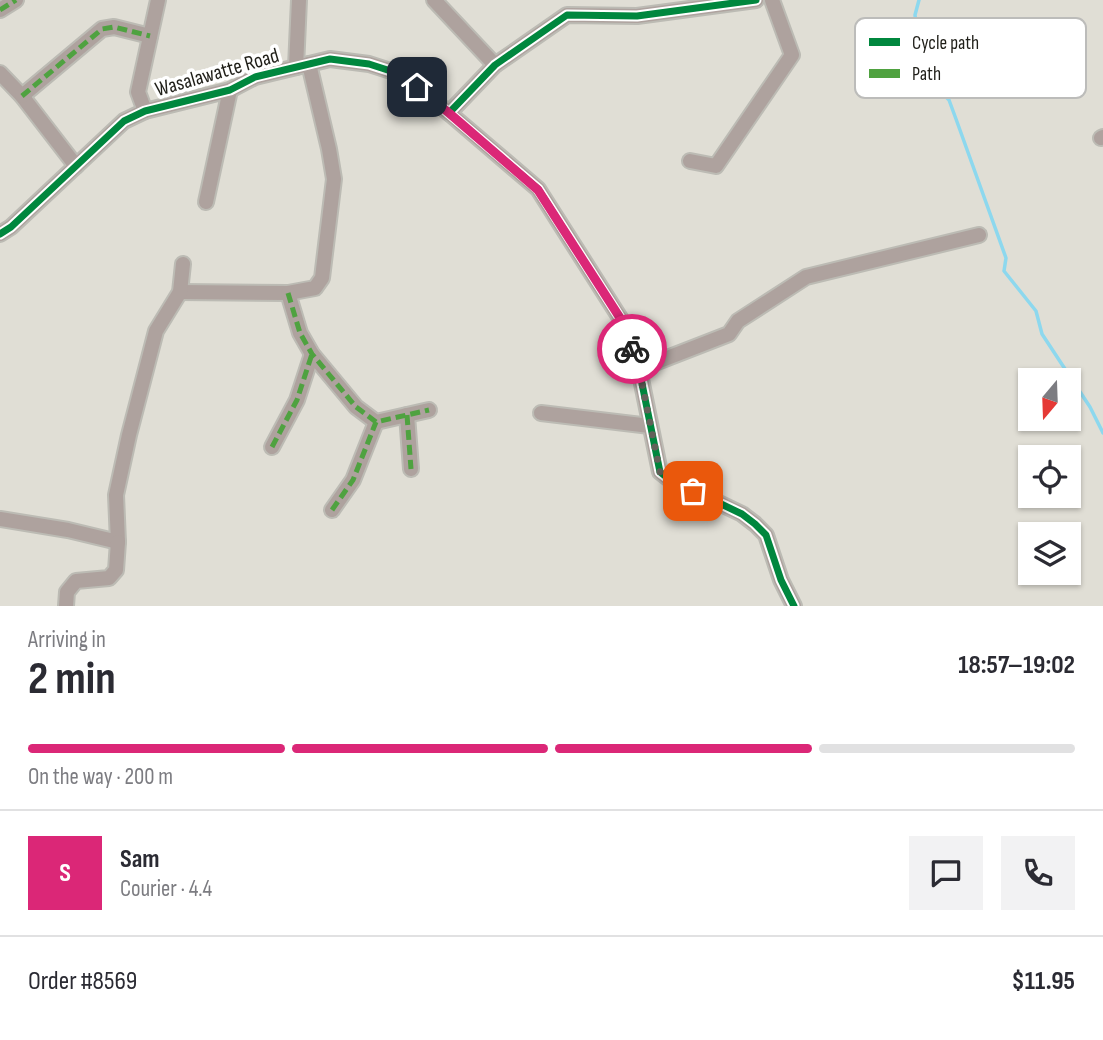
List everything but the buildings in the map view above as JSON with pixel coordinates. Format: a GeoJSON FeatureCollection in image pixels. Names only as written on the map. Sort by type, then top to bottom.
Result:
{"type":"FeatureCollection","features":[{"type":"Feature","properties":{"kind":"street"},"geometry":{"type":"LineString","coordinates":[[0,10],[16,0]]}},
{"type":"Feature","properties":{"kind":"street"},"geometry":{"type":"LineString","coordinates":[[145,111],[138,92],[158,0]]}},
{"type":"Feature","properties":{"kind":"street"},"geometry":{"type":"LineString","coordinates":[[180,292],[288,293],[314,288],[322,278],[334,179],[329,149],[302,66],[299,0]]}},
{"type":"Feature","properties":{"kind":"street"},"geometry":{"type":"LineString","coordinates":[[434,0],[495,65]]}},
{"type":"Feature","properties":{"kind":"street"},"geometry":{"type":"LineString","coordinates":[[449,113],[495,65],[567,15],[638,16],[756,0]]}},
{"type":"Feature","properties":{"kind":"street"},"geometry":{"type":"LineString","coordinates":[[690,160],[716,166],[792,55],[772,0]]}},
{"type":"Feature","properties":{"kind":"street"},"geometry":{"type":"LineString","coordinates":[[22,96],[102,29],[114,27],[150,36]]}},
{"type":"Feature","properties":{"kind":"street","name":"Wasalawatte Road"},"geometry":{"type":"LineString","coordinates":[[0,234],[11,227],[124,121],[145,111],[230,90],[255,77],[330,59],[369,64],[400,74],[538,190],[622,321],[639,369],[660,472],[669,479],[742,514],[766,536],[794,606]]}},
{"type":"Feature","properties":{"kind":"street"},"geometry":{"type":"LineString","coordinates":[[0,74],[22,96],[76,166]]}},
{"type":"Feature","properties":{"kind":"street"},"geometry":{"type":"LineString","coordinates":[[206,202],[230,90]]}},
{"type":"Feature","properties":{"kind":"street"},"geometry":{"type":"LineString","coordinates":[[639,369],[729,334],[738,321],[806,276],[979,234]]}},
{"type":"Feature","properties":{"kind":"street"},"geometry":{"type":"LineString","coordinates":[[66,606],[67,592],[76,581],[108,578],[116,570],[117,495],[129,435],[156,331],[180,292],[183,264]]}},
{"type":"Feature","properties":{"kind":"street"},"geometry":{"type":"LineString","coordinates":[[288,293],[300,333],[312,354],[356,407],[376,422],[429,411]]}},
{"type":"Feature","properties":{"kind":"street"},"geometry":{"type":"LineString","coordinates":[[272,447],[298,400],[312,354]]}},
{"type":"Feature","properties":{"kind":"street"},"geometry":{"type":"LineString","coordinates":[[541,414],[650,426]]}},
{"type":"Feature","properties":{"kind":"street"},"geometry":{"type":"LineString","coordinates":[[407,415],[411,469]]}},
{"type":"Feature","properties":{"kind":"street"},"geometry":{"type":"LineString","coordinates":[[332,510],[353,480],[376,422]]}},
{"type":"Feature","properties":{"kind":"street"},"geometry":{"type":"LineString","coordinates":[[0,519],[68,530],[118,542]]}},
{"type":"Feature","properties":{"kind":"waterway"},"geometry":{"type":"LineString","coordinates":[[915,18],[919,0]]}},
{"type":"Feature","properties":{"kind":"waterway"},"geometry":{"type":"LineString","coordinates":[[947,98],[1006,258],[1004,271],[1036,311],[1042,334],[1090,407],[1103,433]]}},
{"type":"Feature","properties":{"kind":"marked path"},"geometry":{"type":"LineString","coordinates":[[0,10],[16,0]]}},
{"type":"Feature","properties":{"kind":"marked path"},"geometry":{"type":"LineString","coordinates":[[22,96],[102,29],[114,27],[150,36]]}},
{"type":"Feature","properties":{"kind":"marked path"},"geometry":{"type":"LineString","coordinates":[[288,293],[300,333],[312,354],[356,407],[376,422],[429,410]]}},
{"type":"Feature","properties":{"kind":"marked path"},"geometry":{"type":"LineString","coordinates":[[272,447],[297,400],[312,354]]}},
{"type":"Feature","properties":{"kind":"marked path"},"geometry":{"type":"LineString","coordinates":[[407,415],[411,469]]}},
{"type":"Feature","properties":{"kind":"marked path"},"geometry":{"type":"LineString","coordinates":[[332,510],[353,480],[376,422]]}},
{"type":"Feature","properties":{"kind":"cycle path"},"geometry":{"type":"LineString","coordinates":[[0,234],[11,227],[124,121],[145,111],[230,90],[255,77],[330,59],[369,64],[400,74],[449,113],[495,65],[567,15],[637,16],[756,0]]}},
{"type":"Feature","properties":{"kind":"cycle path"},"geometry":{"type":"LineString","coordinates":[[449,113],[538,189],[622,321],[639,369],[660,472],[669,479],[742,514],[755,524],[766,535],[781,580],[794,606]]}},
{"type":"Feature","properties":{"kind":"way so far"},"geometry":{"type":"LineString","coordinates":[[632,349],[639,369],[660,472],[693,491]]}},
{"type":"Feature","properties":{"kind":"route"},"geometry":{"type":"LineString","coordinates":[[417,87],[538,190],[622,321],[632,349]]}}]}
